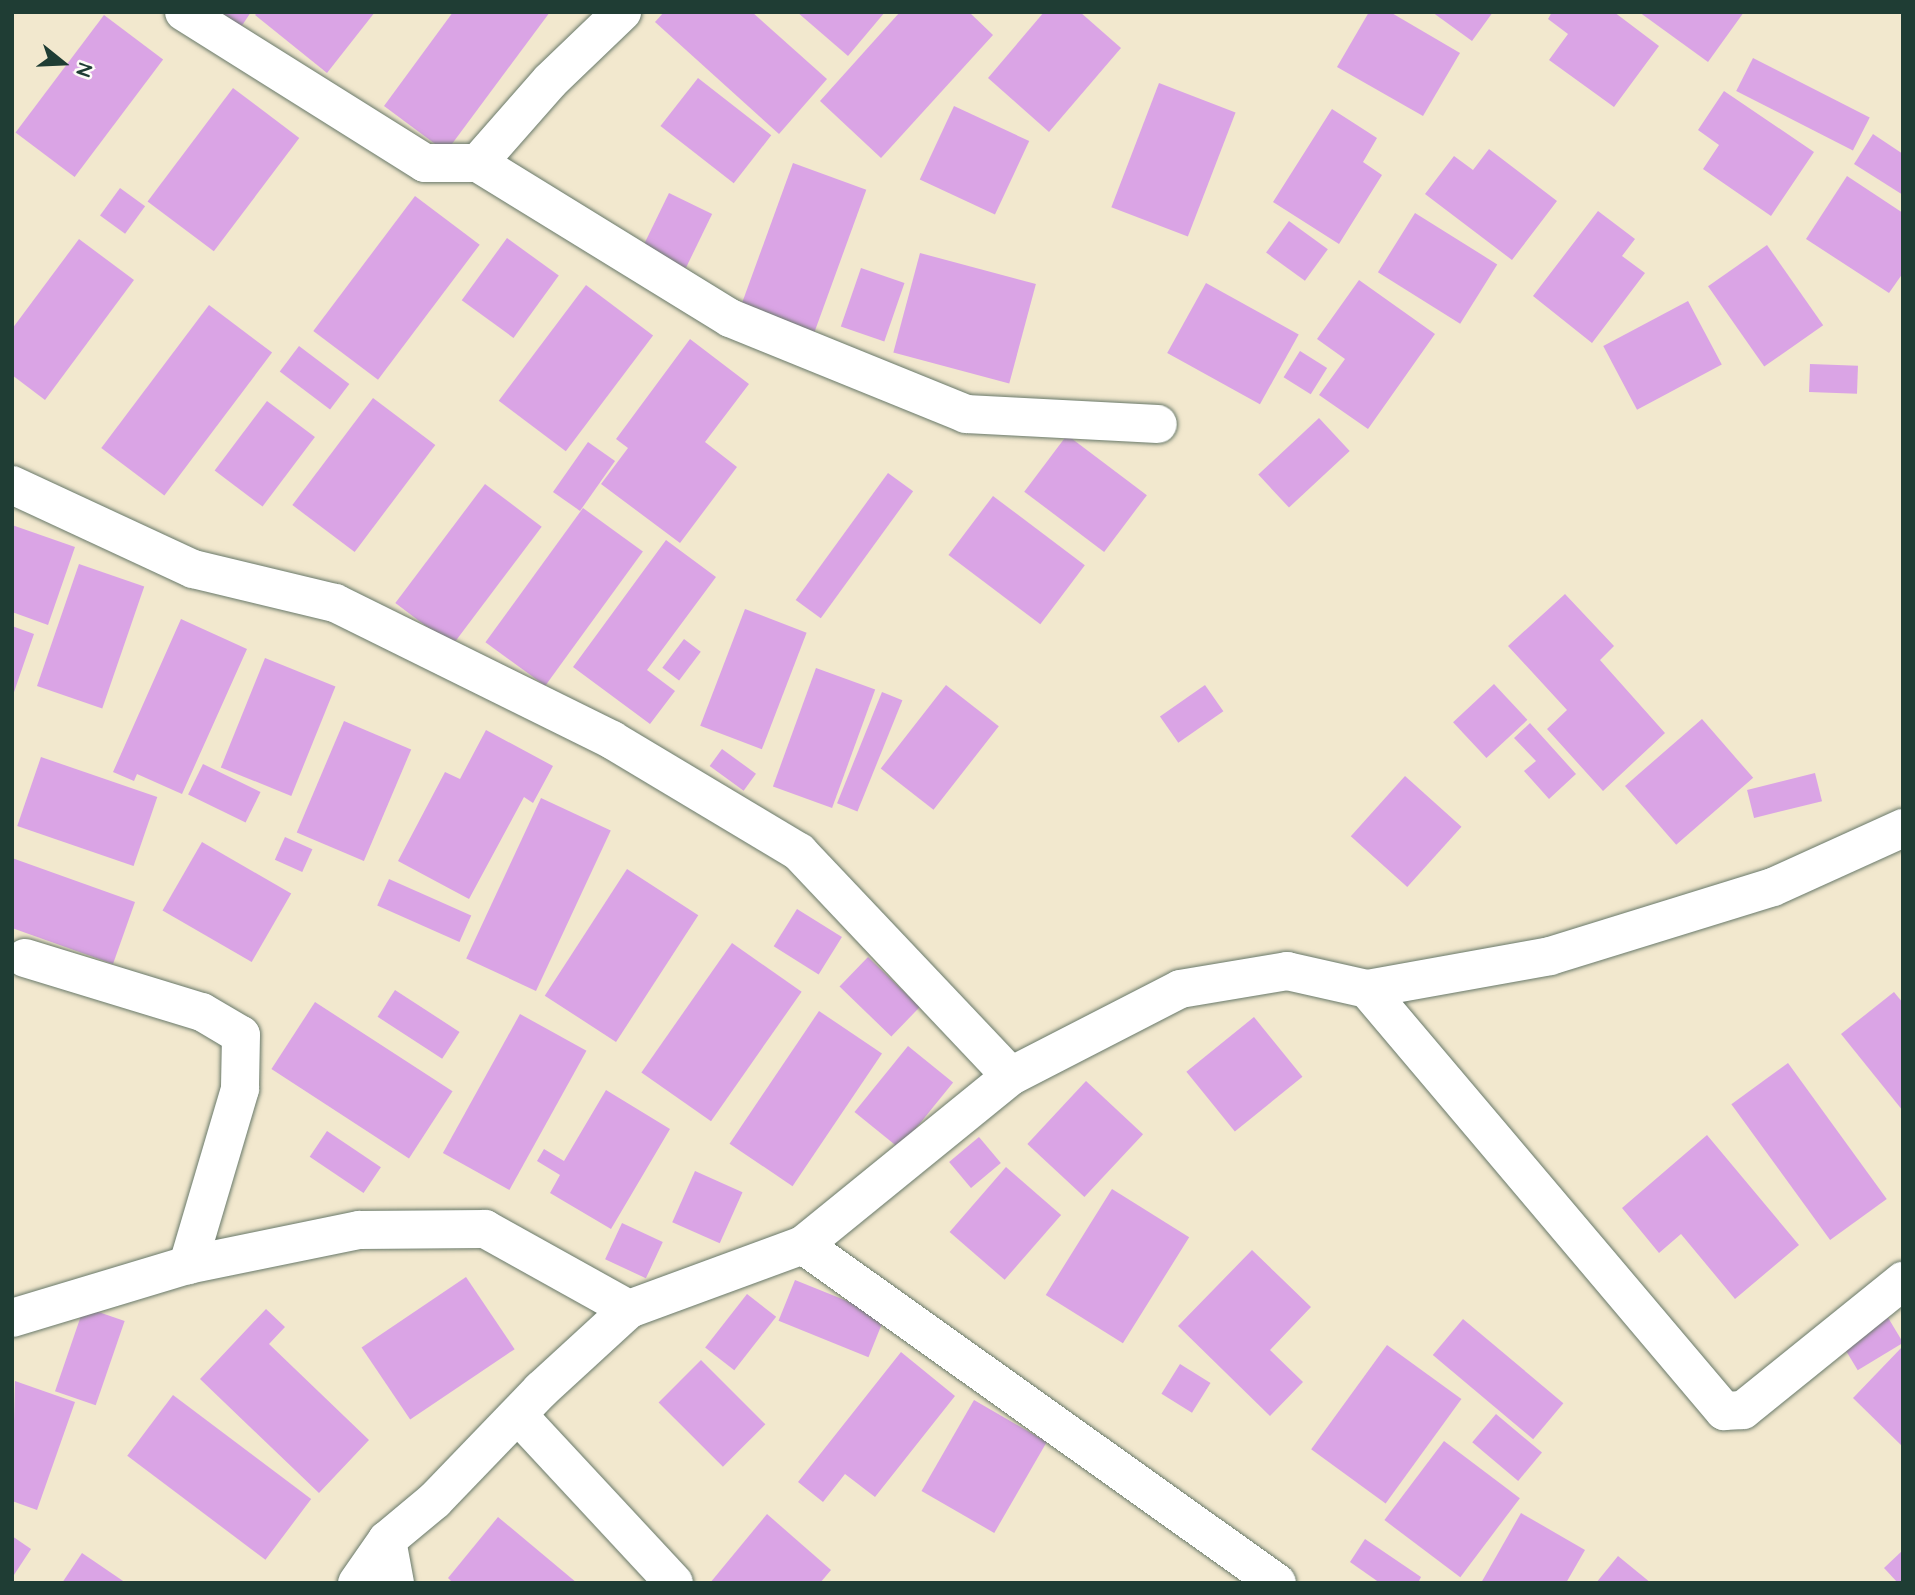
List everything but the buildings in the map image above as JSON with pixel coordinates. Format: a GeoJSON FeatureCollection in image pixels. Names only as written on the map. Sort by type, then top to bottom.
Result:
{"type":"FeatureCollection","features":[{"type":"Feature","properties":{"kind":"street"},"geometry":{"type":"LineString","coordinates":[[184,12],[425,163],[478,163],[730,318],[967,414],[1158,424]]}},
{"type":"Feature","properties":{"kind":"street"},"geometry":{"type":"LineString","coordinates":[[478,163],[550,81],[622,12]]}},
{"type":"Feature","properties":{"kind":"street"},"geometry":{"type":"LineString","coordinates":[[12,485],[193,569],[335,603],[612,740],[799,852],[1011,1076]]}},
{"type":"Feature","properties":{"kind":"street"},"geometry":{"type":"LineString","coordinates":[[356,1583],[387,1540],[629,1309],[803,1245],[1011,1076],[1180,989],[1287,971],[1367,989],[1550,956],[1773,887],[1903,828]]}},
{"type":"Feature","properties":{"kind":"street"},"geometry":{"type":"LineString","coordinates":[[24,958],[202,1012],[241,1035],[240,1089],[188,1265]]}},
{"type":"Feature","properties":{"kind":"street"},"geometry":{"type":"LineString","coordinates":[[1367,989],[1724,1411],[1743,1410],[1903,1281]]}},
{"type":"Feature","properties":{"kind":"street"},"geometry":{"type":"LineString","coordinates":[[12,1318],[188,1265],[359,1230],[485,1229],[629,1309]]}},
{"type":"Feature","properties":{"kind":"street"},"geometry":{"type":"LineString","coordinates":[[803,1245],[1277,1583]]}},
{"type":"Feature","properties":{"kind":"street"},"geometry":{"type":"LineString","coordinates":[[518,1415],[674,1583]]}},
{"type":"Feature","properties":{"kind":"street"},"geometry":{"type":"LineString","coordinates":[[387,1540],[395,1583]]}}]}
